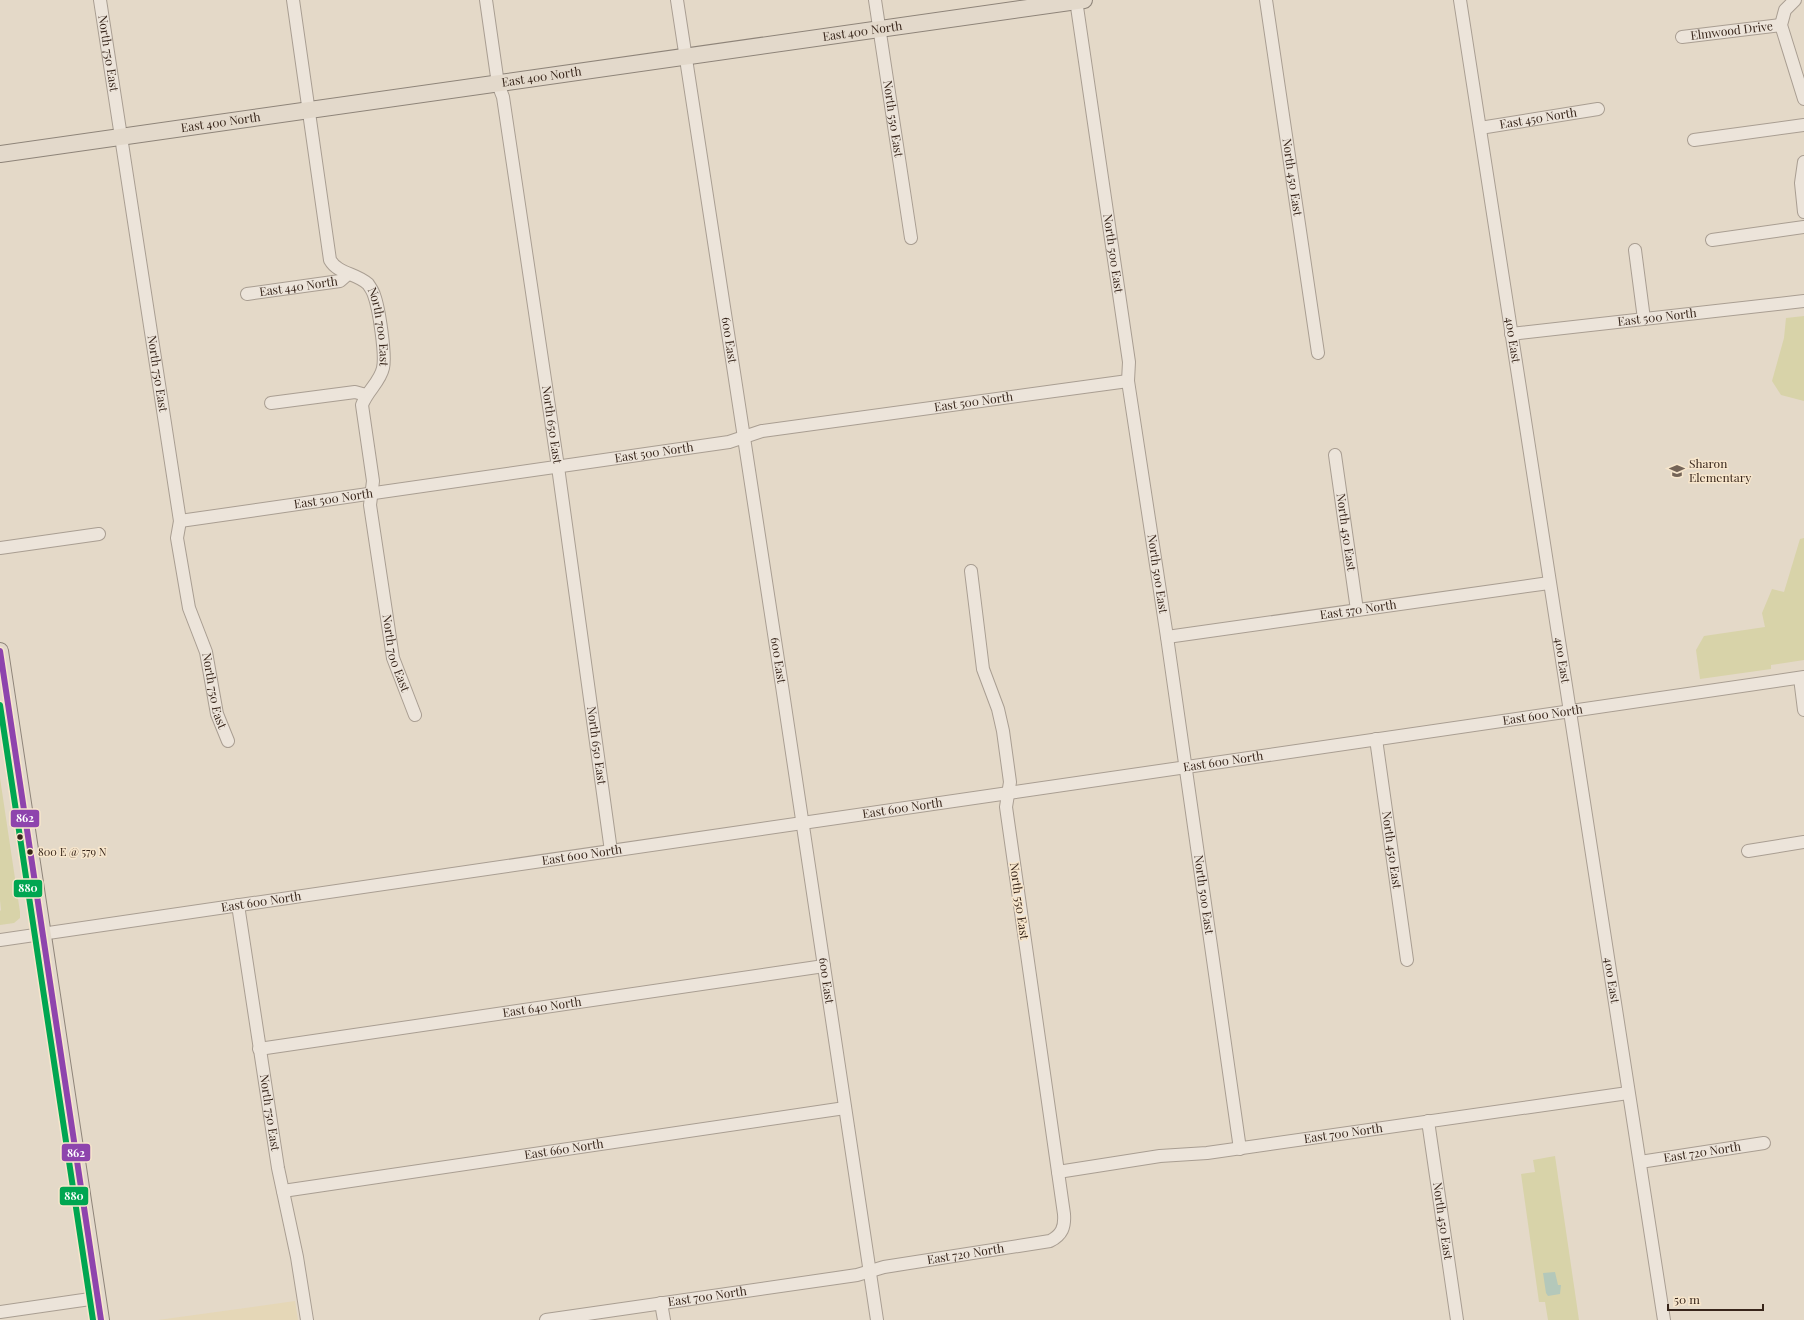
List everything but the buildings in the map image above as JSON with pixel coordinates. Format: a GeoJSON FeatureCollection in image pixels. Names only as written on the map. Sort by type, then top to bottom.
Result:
{"type":"FeatureCollection","features":[{"type":"Feature","properties":{"kind":"main road","name":"East 400 North"},"geometry":{"type":"LineString","coordinates":[[0,154],[1078,0]]}},
{"type":"Feature","properties":{"kind":"main road"},"geometry":{"type":"LineString","coordinates":[[0,651],[101,1320]]}},
{"type":"Feature","properties":{"kind":"street","name":"North 750 East"},"geometry":{"type":"LineString","coordinates":[[100,0],[180,521],[177,538],[189,608],[206,652],[216,714],[228,741]]}},
{"type":"Feature","properties":{"kind":"street","name":"North 700 East"},"geometry":{"type":"LineString","coordinates":[[293,0],[330,260],[338,270],[364,282],[374,294],[382,338],[384,367],[381,375],[366,395],[362,405],[373,481],[370,505],[393,658],[415,716]]}},
{"type":"Feature","properties":{"kind":"street","name":"North 650 East"},"geometry":{"type":"LineString","coordinates":[[486,0],[498,84],[503,97],[558,467],[611,851]]}},
{"type":"Feature","properties":{"kind":"street","name":"600 East"},"geometry":{"type":"LineString","coordinates":[[678,0],[877,1320]]}},
{"type":"Feature","properties":{"kind":"street","name":"North 550 East"},"geometry":{"type":"LineString","coordinates":[[875,0],[911,238]]}},
{"type":"Feature","properties":{"kind":"street","name":"North 500 East"},"geometry":{"type":"LineString","coordinates":[[1078,0],[1129,362],[1128,381],[1186,766],[1240,1149]]}},
{"type":"Feature","properties":{"kind":"street","name":"North 450 East"},"geometry":{"type":"LineString","coordinates":[[1266,0],[1318,353]]}},
{"type":"Feature","properties":{"kind":"street","name":"400 East"},"geometry":{"type":"LineString","coordinates":[[1460,0],[1664,1320]]}},
{"type":"Feature","properties":{"kind":"street"},"geometry":{"type":"LineString","coordinates":[[1795,0],[1785,10],[1781,25],[1800,70],[1804,99]]}},
{"type":"Feature","properties":{"kind":"street","name":"Elmwood Drive"},"geometry":{"type":"LineString","coordinates":[[1682,37],[1781,25]]}},
{"type":"Feature","properties":{"kind":"street","name":"East 450 North"},"geometry":{"type":"LineString","coordinates":[[1480,128],[1598,109]]}},
{"type":"Feature","properties":{"kind":"street"},"geometry":{"type":"LineString","coordinates":[[1694,140],[1804,125]]}},
{"type":"Feature","properties":{"kind":"street"},"geometry":{"type":"LineString","coordinates":[[1804,162],[1801,183],[1804,212]]}},
{"type":"Feature","properties":{"kind":"street"},"geometry":{"type":"LineString","coordinates":[[1712,240],[1804,227]]}},
{"type":"Feature","properties":{"kind":"street"},"geometry":{"type":"LineString","coordinates":[[1635,250],[1644,318]]}},
{"type":"Feature","properties":{"kind":"street","name":"East 440 North"},"geometry":{"type":"LineString","coordinates":[[246,294],[340,282],[348,274]]}},
{"type":"Feature","properties":{"kind":"street","name":"East 500 North"},"geometry":{"type":"LineString","coordinates":[[1511,334],[1804,301]]}},
{"type":"Feature","properties":{"kind":"street","name":"East 500 North"},"geometry":{"type":"LineString","coordinates":[[180,521],[729,442],[769,430],[1128,381]]}},
{"type":"Feature","properties":{"kind":"street"},"geometry":{"type":"LineString","coordinates":[[271,404],[355,392],[366,395]]}},
{"type":"Feature","properties":{"kind":"street","name":"North 450 East"},"geometry":{"type":"LineString","coordinates":[[1335,455],[1357,610]]}},
{"type":"Feature","properties":{"kind":"street"},"geometry":{"type":"LineString","coordinates":[[0,548],[99,534]]}},
{"type":"Feature","properties":{"kind":"street","name":"North 550 East"},"geometry":{"type":"LineString","coordinates":[[971,571],[983,669],[998,710],[1003,730],[1010,782],[1006,807],[1058,1172],[1064,1222],[1061,1233]]}},
{"type":"Feature","properties":{"kind":"street","name":"East 570 North"},"geometry":{"type":"LineString","coordinates":[[1167,637],[1549,583]]}},
{"type":"Feature","properties":{"kind":"street"},"geometry":{"type":"LineString","coordinates":[[1802,677],[1804,710]]}},
{"type":"Feature","properties":{"kind":"street","name":"East 600 North"},"geometry":{"type":"LineString","coordinates":[[0,940],[1802,677]]}},
{"type":"Feature","properties":{"kind":"street","name":"North 450 East"},"geometry":{"type":"LineString","coordinates":[[1376,739],[1407,960]]}},
{"type":"Feature","properties":{"kind":"street"},"geometry":{"type":"LineString","coordinates":[[1748,851],[1804,842]]}},
{"type":"Feature","properties":{"kind":"street","name":"North 750 East"},"geometry":{"type":"LineString","coordinates":[[238,905],[259,1049],[307,1320]]}},
{"type":"Feature","properties":{"kind":"street","name":"East 640 North"},"geometry":{"type":"LineString","coordinates":[[259,1049],[824,966]]}},
{"type":"Feature","properties":{"kind":"street","name":"East 700 North"},"geometry":{"type":"LineString","coordinates":[[1058,1172],[1160,1156],[1240,1149],[1628,1093]]}},
{"type":"Feature","properties":{"kind":"street","name":"East 660 North"},"geometry":{"type":"LineString","coordinates":[[283,1191],[846,1108]]}},
{"type":"Feature","properties":{"kind":"street","name":"North 450 East"},"geometry":{"type":"LineString","coordinates":[[1428,1121],[1457,1320]]}},
{"type":"Feature","properties":{"kind":"street","name":"East 720 North"},"geometry":{"type":"LineString","coordinates":[[1640,1162],[1764,1143]]}},
{"type":"Feature","properties":{"kind":"street","name":"East 720 North"},"geometry":{"type":"LineString","coordinates":[[869,1271],[884,1267],[1050,1241],[1061,1233]]}},
{"type":"Feature","properties":{"kind":"street","name":"East 700 North"},"geometry":{"type":"LineString","coordinates":[[546,1320],[869,1271]]}},
{"type":"Feature","properties":{"kind":"street"},"geometry":{"type":"LineString","coordinates":[[0,1312],[97,1298]]}},
{"type":"Feature","properties":{"kind":"street"},"geometry":{"type":"LineString","coordinates":[[661,1303],[664,1320]]}},
{"type":"Feature","properties":{"kind":"shaded area"},"geometry":{"type":"Polygon","coordinates":[[[1804,316],[1804,401],[1781,395],[1772,381],[1784,338],[1786,318],[1804,316]]]}},
{"type":"Feature","properties":{"kind":"shaded area"},"geometry":{"type":"Polygon","coordinates":[[[1804,538],[1804,660],[1771,665],[1771,669],[1700,679],[1696,650],[1704,636],[1765,627],[1762,613],[1772,589],[1784,592],[1800,539],[1804,538]]]}},
{"type":"Feature","properties":{"kind":"shaded area"},"geometry":{"type":"Polygon","coordinates":[[[0,778],[20,918],[14,923],[0,925],[1,910],[0,778]]]}},
{"type":"Feature","properties":{"kind":"shaded area"},"geometry":{"type":"Polygon","coordinates":[[[1555,1156],[1579,1320],[1548,1320],[1545,1302],[1539,1302],[1521,1174],[1535,1172],[1533,1160],[1555,1156]]]}},
{"type":"Feature","properties":{"kind":"shaded area"},"geometry":{"type":"Polygon","coordinates":[[[1555,1272],[1558,1285],[1561,1285],[1560,1294],[1548,1296],[1546,1293],[1543,1273],[1555,1272]]]}},
{"type":"Feature","properties":{"kind":"shaded area"},"geometry":{"type":"Polygon","coordinates":[[[295,1301],[298,1320],[158,1320],[295,1301]]]}},
{"type":"Feature","properties":{"kind":"transit line","name":"862"},"geometry":{"type":"LineString","coordinates":[[0,651],[101,1320]]}},
{"type":"Feature","properties":{"kind":"transit line","name":"880"},"geometry":{"type":"LineString","coordinates":[[0,705],[93,1320]]}},
{"type":"Feature","properties":{"kind":"place","name":"Sharon Elementary"},"geometry":{"type":"Point","coordinates":[1677,471]}},
{"type":"Feature","properties":{"kind":"place","name":"800 E @ 579 N"},"geometry":{"type":"Point","coordinates":[30,852]}}]}
